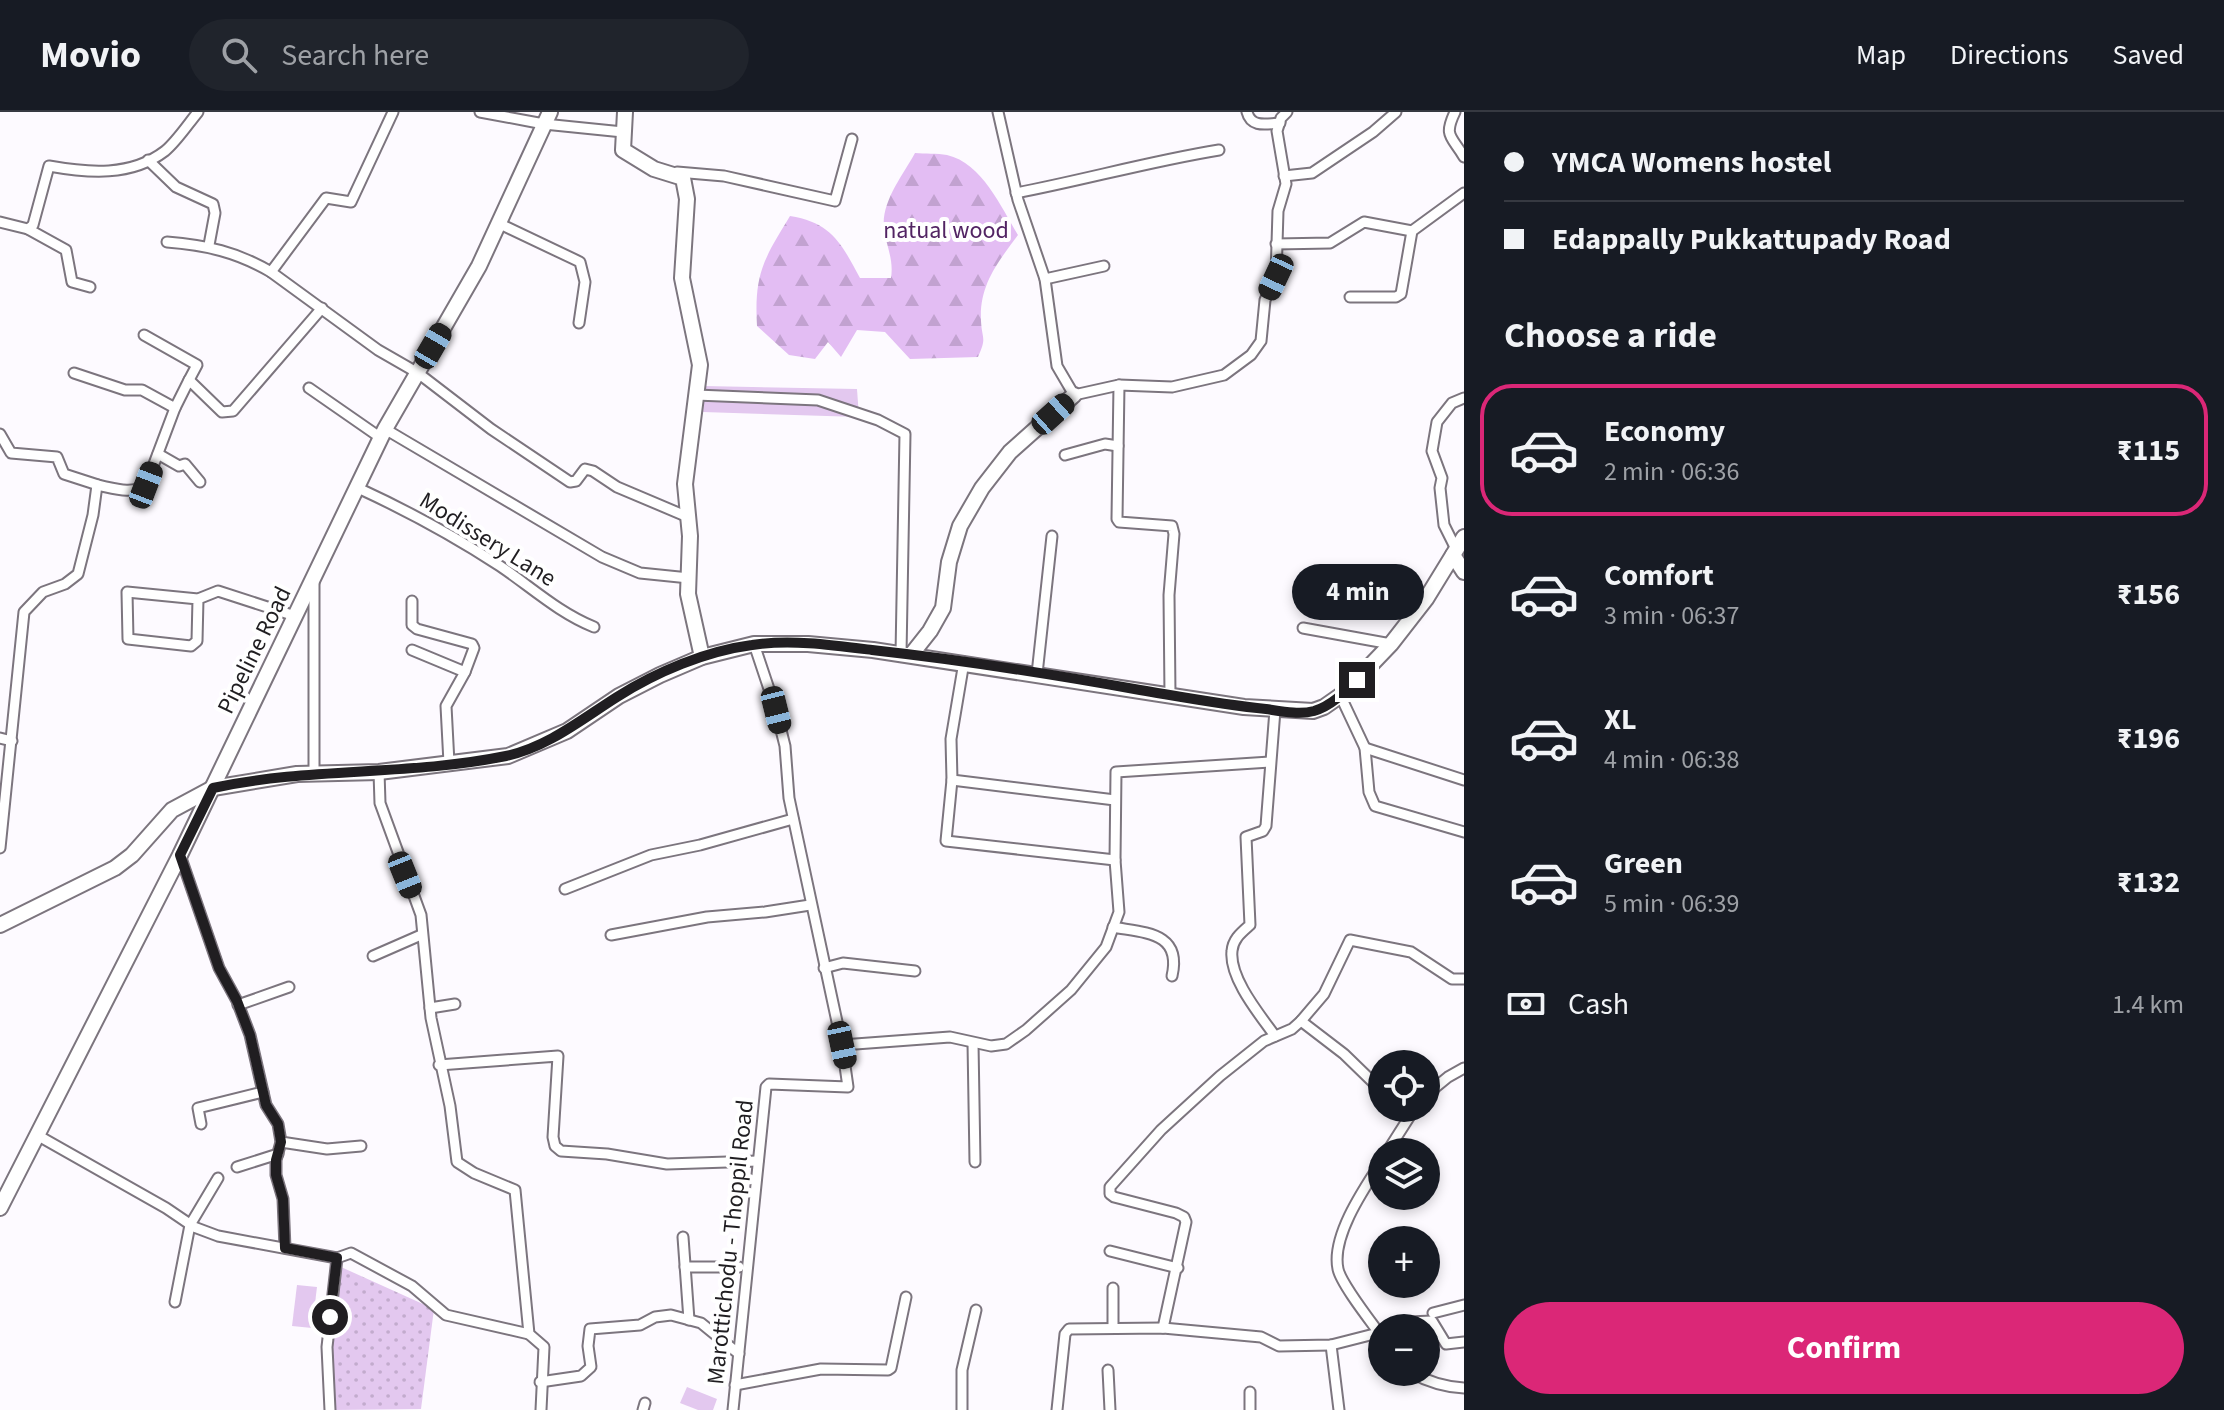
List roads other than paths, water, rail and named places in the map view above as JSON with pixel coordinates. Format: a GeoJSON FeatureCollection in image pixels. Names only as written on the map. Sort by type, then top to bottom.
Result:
{"type":"FeatureCollection","features":[{"type":"Feature","properties":{"kind":"street"},"geometry":{"type":"LineString","coordinates":[[28,229],[33,225],[49,166],[106,172],[140,165],[166,150],[198,112]]}},
{"type":"Feature","properties":{"kind":"street"},"geometry":{"type":"LineString","coordinates":[[271,272],[326,198],[335,197],[351,202],[393,112]]}},
{"type":"Feature","properties":{"kind":"street"},"geometry":{"type":"LineString","coordinates":[[480,112],[547,118],[623,132]]}},
{"type":"Feature","properties":{"kind":"street"},"geometry":{"type":"LineString","coordinates":[[625,112],[623,150],[658,170],[683,178],[687,199],[682,278],[700,365],[685,484],[688,594],[702,657]]}},
{"type":"Feature","properties":{"kind":"street"},"geometry":{"type":"LineString","coordinates":[[998,112],[1016,193],[1045,279],[1057,366],[1074,395]]}},
{"type":"Feature","properties":{"kind":"street"},"geometry":{"type":"LineString","coordinates":[[1247,112],[1249,120],[1255,124],[1280,123]]}},
{"type":"Feature","properties":{"kind":"street"},"geometry":{"type":"LineString","coordinates":[[906,655],[930,631],[943,608],[949,562],[960,526],[982,488],[1010,452],[1074,395],[1119,385],[1172,387],[1224,375],[1251,355],[1261,341],[1265,300],[1276,277],[1278,211],[1286,184],[1277,131],[1287,112]]}},
{"type":"Feature","properties":{"kind":"street"},"geometry":{"type":"LineString","coordinates":[[1284,176],[1312,173],[1363,139],[1396,112]]}},
{"type":"Feature","properties":{"kind":"street"},"geometry":{"type":"LineString","coordinates":[[1455,112],[1449,125],[1449,138],[1464,157]]}},
{"type":"Feature","properties":{"kind":"street","name":"Pipeline Road"},"geometry":{"type":"LineString","coordinates":[[0,1208],[180,855],[383,434],[479,266],[547,118]]}},
{"type":"Feature","properties":{"kind":"street"},"geometry":{"type":"LineString","coordinates":[[658,170],[724,176],[835,201],[852,139]]}},
{"type":"Feature","properties":{"kind":"street"},"geometry":{"type":"LineString","coordinates":[[1016,193],[1219,150]]}},
{"type":"Feature","properties":{"kind":"street"},"geometry":{"type":"LineString","coordinates":[[148,160],[176,187],[213,204],[215,213],[209,245]]}},
{"type":"Feature","properties":{"kind":"street"},"geometry":{"type":"LineString","coordinates":[[1350,297],[1396,297],[1401,294],[1412,231],[1464,193]]}},
{"type":"Feature","properties":{"kind":"street"},"geometry":{"type":"LineString","coordinates":[[1276,244],[1330,243],[1364,222],[1412,231]]}},
{"type":"Feature","properties":{"kind":"street"},"geometry":{"type":"LineString","coordinates":[[0,223],[28,229],[66,250],[72,282],[90,287]]}},
{"type":"Feature","properties":{"kind":"street"},"geometry":{"type":"LineString","coordinates":[[498,223],[580,262],[585,282],[579,323]]}},
{"type":"Feature","properties":{"kind":"street"},"geometry":{"type":"LineString","coordinates":[[167,242],[209,245],[255,262],[570,482],[576,481],[585,469],[593,471],[617,487],[688,517]]}},
{"type":"Feature","properties":{"kind":"street"},"geometry":{"type":"LineString","coordinates":[[1045,279],[1104,266]]}},
{"type":"Feature","properties":{"kind":"street"},"geometry":{"type":"LineString","coordinates":[[189,380],[222,412],[233,411],[322,308]]}},
{"type":"Feature","properties":{"kind":"street"},"geometry":{"type":"LineString","coordinates":[[0,434],[11,453],[57,457],[64,474],[98,485],[130,491],[142,489],[175,408],[197,365],[144,335]]}},
{"type":"Feature","properties":{"kind":"street"},"geometry":{"type":"LineString","coordinates":[[74,373],[125,390],[142,390],[175,408]]}},
{"type":"Feature","properties":{"kind":"street"},"geometry":{"type":"LineString","coordinates":[[1119,385],[1117,519],[1119,522],[1172,526],[1173,529],[1169,595],[1170,695]]}},
{"type":"Feature","properties":{"kind":"street"},"geometry":{"type":"LineString","coordinates":[[309,388],[383,434],[602,557],[640,573],[689,578]]}},
{"type":"Feature","properties":{"kind":"street"},"geometry":{"type":"LineString","coordinates":[[696,395],[818,400],[878,420],[905,434],[906,655]]}},
{"type":"Feature","properties":{"kind":"street"},"geometry":{"type":"LineString","coordinates":[[1464,398],[1452,403],[1437,422],[1432,451],[1442,478],[1440,488],[1444,525],[1458,547],[1464,572]]}},
{"type":"Feature","properties":{"kind":"street"},"geometry":{"type":"LineString","coordinates":[[1065,455],[1105,444],[1118,446]]}},
{"type":"Feature","properties":{"kind":"street"},"geometry":{"type":"LineString","coordinates":[[158,454],[179,466],[185,464],[200,482]]}},
{"type":"Feature","properties":{"kind":"street"},"geometry":{"type":"LineString","coordinates":[[0,848],[24,612],[43,592],[65,584],[78,574],[98,485]]}},
{"type":"Feature","properties":{"kind":"street","name":"Modissery Lane"},"geometry":{"type":"LineString","coordinates":[[358,488],[455,537],[535,590],[560,611],[594,627]]}},
{"type":"Feature","properties":{"kind":"street"},"geometry":{"type":"LineString","coordinates":[[1037,674],[1052,536]]}},
{"type":"Feature","properties":{"kind":"street"},"geometry":{"type":"LineString","coordinates":[[0,925],[115,868],[132,855],[172,810],[213,788],[314,773],[379,772],[519,752],[567,731],[639,684],[702,657],[754,644],[808,644],[906,655],[1275,710],[1313,711],[1340,695],[1391,644],[1426,599],[1458,547]]}},
{"type":"Feature","properties":{"kind":"street"},"geometry":{"type":"LineString","coordinates":[[314,578],[314,773]]}},
{"type":"Feature","properties":{"kind":"street"},"geometry":{"type":"LineString","coordinates":[[198,599],[197,641],[191,646],[128,639],[127,592],[198,599],[218,591],[295,616]]}},
{"type":"Feature","properties":{"kind":"street"},"geometry":{"type":"LineString","coordinates":[[412,601],[412,625],[417,629],[472,644],[474,648],[446,706],[449,763]]}},
{"type":"Feature","properties":{"kind":"street"},"geometry":{"type":"LineString","coordinates":[[1303,628],[1391,644]]}},
{"type":"Feature","properties":{"kind":"street","name":"Marottichodu - Thoppil Road"},"geometry":{"type":"LineString","coordinates":[[733,1410],[766,1087],[769,1084],[848,1087],[842,1045],[793,819],[785,746],[754,644]]}},
{"type":"Feature","properties":{"kind":"street"},"geometry":{"type":"LineString","coordinates":[[412,650],[465,672]]}},
{"type":"Feature","properties":{"kind":"street"},"geometry":{"type":"LineString","coordinates":[[964,662],[951,739],[952,780],[946,841],[1115,860]]}},
{"type":"Feature","properties":{"kind":"street"},"geometry":{"type":"LineString","coordinates":[[1340,695],[1365,748],[1369,792],[1375,806],[1464,832]]}},
{"type":"Feature","properties":{"kind":"street"},"geometry":{"type":"LineString","coordinates":[[1275,710],[1266,826],[1263,831],[1246,837],[1250,925],[1238,935],[1232,951],[1236,974],[1275,1036]]}},
{"type":"Feature","properties":{"kind":"street"},"geometry":{"type":"LineString","coordinates":[[0,738],[12,741]]}},
{"type":"Feature","properties":{"kind":"street"},"geometry":{"type":"LineString","coordinates":[[1365,748],[1464,780]]}},
{"type":"Feature","properties":{"kind":"street"},"geometry":{"type":"LineString","coordinates":[[842,1045],[941,1037],[991,1046],[1006,1044],[1071,990],[1106,947],[1119,912],[1115,860],[1116,772],[1270,762]]}},
{"type":"Feature","properties":{"kind":"street"},"geometry":{"type":"LineString","coordinates":[[379,772],[380,803],[421,915],[430,1008],[439,1065],[450,1106],[457,1162],[474,1173],[515,1190],[529,1334]]}},
{"type":"Feature","properties":{"kind":"street"},"geometry":{"type":"LineString","coordinates":[[952,780],[1115,800]]}},
{"type":"Feature","properties":{"kind":"street"},"geometry":{"type":"LineString","coordinates":[[565,889],[651,855],[793,819]]}},
{"type":"Feature","properties":{"kind":"street"},"geometry":{"type":"LineString","coordinates":[[180,855],[219,968],[250,1035],[266,1105],[278,1124],[281,1142],[276,1175],[283,1199],[285,1248]]}},
{"type":"Feature","properties":{"kind":"street"},"geometry":{"type":"LineString","coordinates":[[611,935],[707,917],[810,905]]}},
{"type":"Feature","properties":{"kind":"street"},"geometry":{"type":"LineString","coordinates":[[1113,927],[1166,940],[1173,952],[1175,964],[1172,976]]}},
{"type":"Feature","properties":{"kind":"street"},"geometry":{"type":"LineString","coordinates":[[373,956],[421,935]]}},
{"type":"Feature","properties":{"kind":"street"},"geometry":{"type":"LineString","coordinates":[[1163,1328],[1186,1222],[1184,1217],[1114,1197],[1110,1194],[1110,1187],[1188,1104],[1264,1041],[1292,1029],[1301,1021],[1324,994],[1350,940],[1411,952],[1452,979],[1464,979]]}},
{"type":"Feature","properties":{"kind":"street"},"geometry":{"type":"LineString","coordinates":[[824,968],[843,963],[915,971]]}},
{"type":"Feature","properties":{"kind":"street"},"geometry":{"type":"LineString","coordinates":[[238,1005],[289,987]]}},
{"type":"Feature","properties":{"kind":"street"},"geometry":{"type":"LineString","coordinates":[[430,1008],[455,1004]]}},
{"type":"Feature","properties":{"kind":"street"},"geometry":{"type":"LineString","coordinates":[[1301,1021],[1344,1054],[1368,1077]]}},
{"type":"Feature","properties":{"kind":"street"},"geometry":{"type":"LineString","coordinates":[[973,1043],[975,1162]]}},
{"type":"Feature","properties":{"kind":"street"},"geometry":{"type":"LineString","coordinates":[[439,1065],[558,1056],[553,1137],[555,1146],[561,1151],[607,1154],[667,1164],[758,1161]]}},
{"type":"Feature","properties":{"kind":"street"},"geometry":{"type":"LineString","coordinates":[[1440,1084],[1464,1068]]}},
{"type":"Feature","properties":{"kind":"street"},"geometry":{"type":"LineString","coordinates":[[201,1124],[198,1108],[263,1092]]}},
{"type":"Feature","properties":{"kind":"street"},"geometry":{"type":"LineString","coordinates":[[37,1135],[166,1208],[190,1225],[218,1236],[337,1258],[351,1253],[412,1286],[446,1315],[529,1334],[544,1347],[541,1410]]}},
{"type":"Feature","properties":{"kind":"street"},"geometry":{"type":"LineString","coordinates":[[281,1142],[327,1149],[361,1146]]}},
{"type":"Feature","properties":{"kind":"street"},"geometry":{"type":"LineString","coordinates":[[237,1167],[278,1154]]}},
{"type":"Feature","properties":{"kind":"street"},"geometry":{"type":"LineString","coordinates":[[175,1302],[190,1225],[218,1178]]}},
{"type":"Feature","properties":{"kind":"street"},"geometry":{"type":"LineString","coordinates":[[1368,1183],[1360,1195],[1337,1255],[1341,1276],[1368,1315]]}},
{"type":"Feature","properties":{"kind":"street"},"geometry":{"type":"LineString","coordinates":[[683,1237],[689,1320]]}},
{"type":"Feature","properties":{"kind":"street"},"geometry":{"type":"LineString","coordinates":[[1110,1251],[1178,1268]]}},
{"type":"Feature","properties":{"kind":"street"},"geometry":{"type":"LineString","coordinates":[[330,1410],[327,1347],[337,1258]]}},
{"type":"Feature","properties":{"kind":"street"},"geometry":{"type":"LineString","coordinates":[[685,1267],[739,1267]]}},
{"type":"Feature","properties":{"kind":"street"},"geometry":{"type":"LineString","coordinates":[[1113,1288],[1113,1328]]}},
{"type":"Feature","properties":{"kind":"street"},"geometry":{"type":"LineString","coordinates":[[735,1385],[821,1369],[888,1370],[891,1368],[906,1297]]}},
{"type":"Feature","properties":{"kind":"street"},"geometry":{"type":"LineString","coordinates":[[1433,1313],[1464,1305]]}},
{"type":"Feature","properties":{"kind":"street"},"geometry":{"type":"LineString","coordinates":[[962,1410],[962,1370],[976,1310]]}},
{"type":"Feature","properties":{"kind":"street"},"geometry":{"type":"LineString","coordinates":[[540,1382],[581,1376],[591,1367],[588,1346],[590,1329],[640,1325],[655,1317],[671,1315],[701,1323],[739,1354]]}},
{"type":"Feature","properties":{"kind":"street"},"geometry":{"type":"LineString","coordinates":[[1057,1410],[1066,1331],[1163,1328],[1261,1337],[1279,1346],[1331,1345],[1368,1337]]}},
{"type":"Feature","properties":{"kind":"street"},"geometry":{"type":"LineString","coordinates":[[1440,1334],[1446,1344],[1464,1342]]}},
{"type":"Feature","properties":{"kind":"street"},"geometry":{"type":"LineString","coordinates":[[1331,1345],[1339,1410]]}},
{"type":"Feature","properties":{"kind":"street"},"geometry":{"type":"LineString","coordinates":[[1108,1370],[1110,1410]]}},
{"type":"Feature","properties":{"kind":"street"},"geometry":{"type":"LineString","coordinates":[[1440,1385],[1464,1388]]}},
{"type":"Feature","properties":{"kind":"street"},"geometry":{"type":"LineString","coordinates":[[1250,1392],[1250,1410]]}},
{"type":"Feature","properties":{"kind":"park label","name":"natual wood"},"geometry":{"type":"Point","coordinates":[946,230]}}]}
